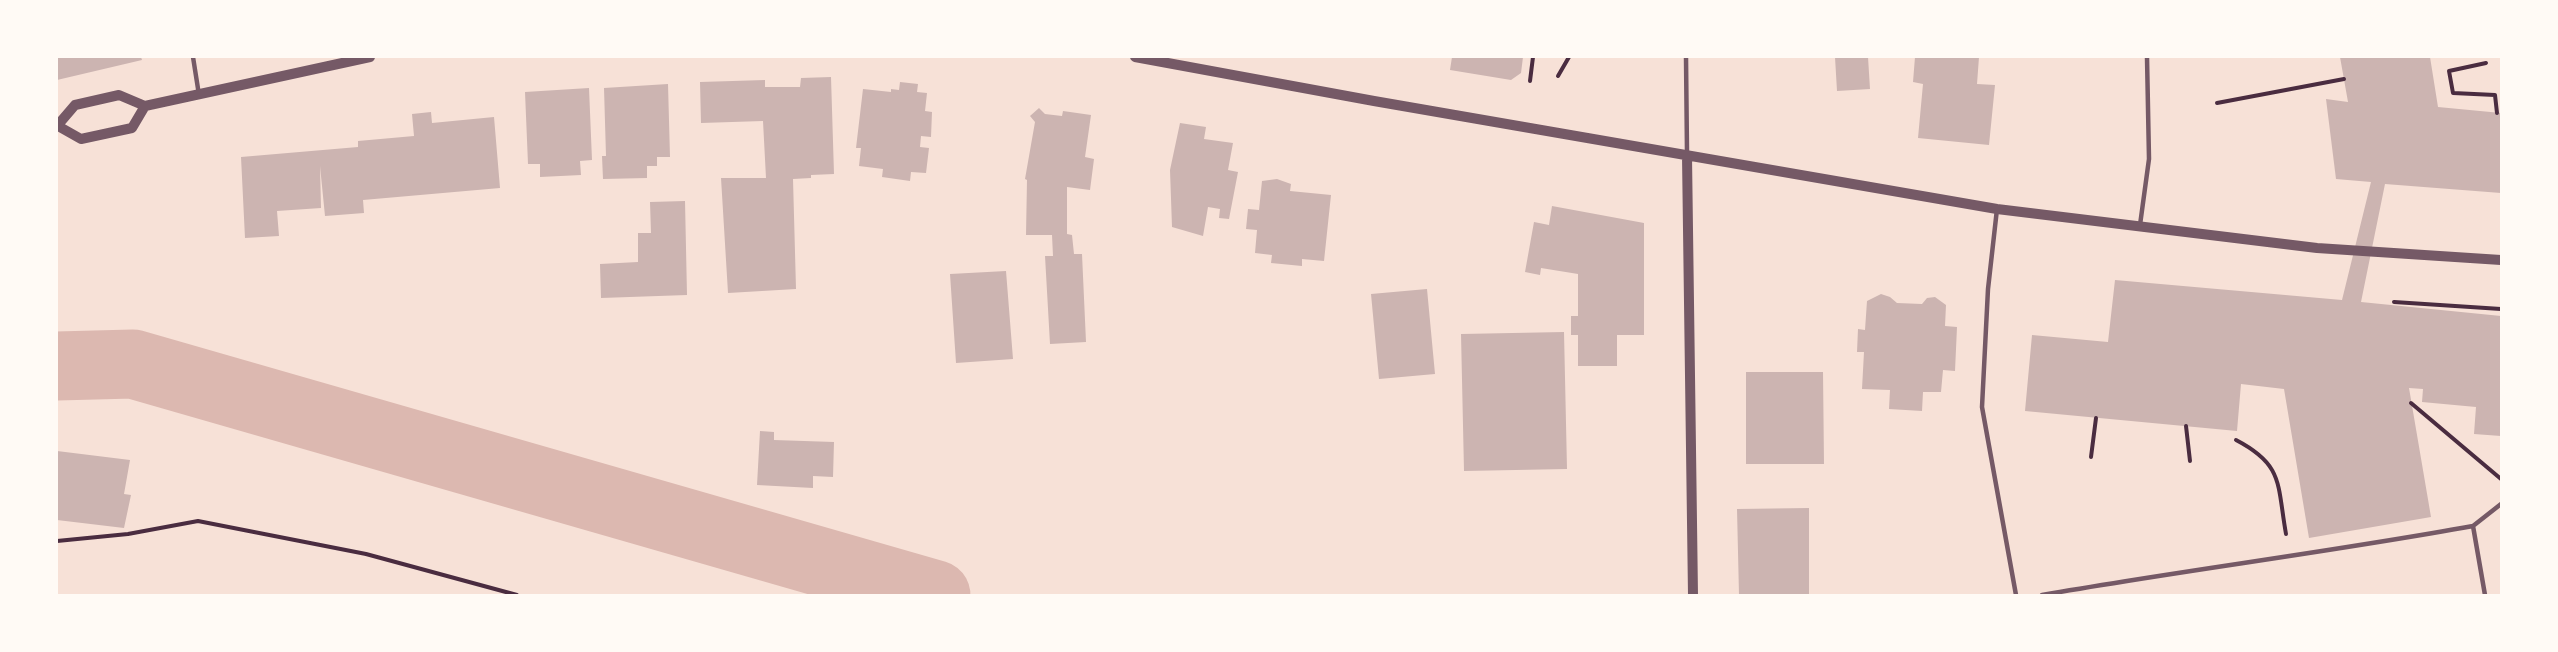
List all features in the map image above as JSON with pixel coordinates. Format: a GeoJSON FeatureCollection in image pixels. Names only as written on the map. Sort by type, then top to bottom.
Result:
{"type":"FeatureCollection","features":[{"type":"Feature","properties":{"kind":"street"},"geometry":{"type":"LineString","coordinates":[[145,106],[132,128],[81,140],[58,126],[75,105],[119,95],[145,106],[370,57]]}},
{"type":"Feature","properties":{"kind":"street"},"geometry":{"type":"LineString","coordinates":[[1135,57],[1997,209],[2317,248],[2501,260]]}},
{"type":"Feature","properties":{"kind":"street"},"geometry":{"type":"LineString","coordinates":[[1687,156],[1693,595]]}},
{"type":"Feature","properties":{"kind":"lane"},"geometry":{"type":"LineString","coordinates":[[193,57],[199,95]]}},
{"type":"Feature","properties":{"kind":"lane"},"geometry":{"type":"LineString","coordinates":[[1686,57],[1687,156]]}},
{"type":"Feature","properties":{"kind":"lane"},"geometry":{"type":"LineString","coordinates":[[2140,228],[2149,159],[2147,57]]}},
{"type":"Feature","properties":{"kind":"lane"},"geometry":{"type":"LineString","coordinates":[[1997,209],[1988,290],[1982,407],[2016,595]]}},
{"type":"Feature","properties":{"kind":"lane"},"geometry":{"type":"LineString","coordinates":[[2042,595],[2290,555],[2372,545],[2473,526],[2501,504]]}},
{"type":"Feature","properties":{"kind":"lane"},"geometry":{"type":"LineString","coordinates":[[2473,526],[2485,595]]}},
{"type":"Feature","properties":{"kind":"path"},"geometry":{"type":"LineString","coordinates":[[1530,81],[1533,57]]}},
{"type":"Feature","properties":{"kind":"path"},"geometry":{"type":"LineString","coordinates":[[1558,76],[1569,57]]}},
{"type":"Feature","properties":{"kind":"path"},"geometry":{"type":"LineString","coordinates":[[2486,63],[2449,71],[2453,93],[2495,95],[2497,113]]}},
{"type":"Feature","properties":{"kind":"path"},"geometry":{"type":"LineString","coordinates":[[2217,103],[2344,79]]}},
{"type":"Feature","properties":{"kind":"path"},"geometry":{"type":"LineString","coordinates":[[2394,302],[2501,309]]}},
{"type":"Feature","properties":{"kind":"path"},"geometry":{"type":"LineString","coordinates":[[2411,403],[2501,479]]}},
{"type":"Feature","properties":{"kind":"path"},"geometry":{"type":"LineString","coordinates":[[2091,457],[2096,418]]}},
{"type":"Feature","properties":{"kind":"path"},"geometry":{"type":"LineString","coordinates":[[2186,426],[2190,461]]}},
{"type":"Feature","properties":{"kind":"path"},"geometry":{"type":"LineString","coordinates":[[2236,440],[2260,452],[2274,470],[2290,555]]}},
{"type":"Feature","properties":{"kind":"path"},"geometry":{"type":"LineString","coordinates":[[57,541],[128,534],[198,521],[366,554],[517,595]]}},
{"type":"Feature","properties":{"kind":"building"},"geometry":{"type":"Polygon","coordinates":[[[57,57],[141,57],[142,60],[57,80],[57,57]]]}},
{"type":"Feature","properties":{"kind":"building"},"geometry":{"type":"Polygon","coordinates":[[[1452,57],[1523,57],[1521,73],[1511,80],[1450,70],[1452,57]]]}},
{"type":"Feature","properties":{"kind":"building"},"geometry":{"type":"Polygon","coordinates":[[[1835,57],[1868,57],[1870,89],[1837,91],[1835,57]]]}},
{"type":"Feature","properties":{"kind":"building"},"geometry":{"type":"Polygon","coordinates":[[[1915,57],[1979,57],[1977,84],[1995,85],[1989,145],[1918,138],[1923,84],[1913,82],[1915,57]]]}},
{"type":"Feature","properties":{"kind":"building"},"geometry":{"type":"Polygon","coordinates":[[[2340,57],[2430,57],[2438,107],[2501,113],[2501,193],[2385,184],[2361,302],[2501,316],[2501,436],[2474,434],[2476,407],[2422,402],[2423,389],[2409,388],[2431,517],[2309,538],[2284,389],[2241,384],[2237,431],[2025,411],[2032,335],[2108,342],[2115,280],[2342,300],[2371,182],[2336,179],[2326,99],[2348,102],[2340,57]]]}},
{"type":"Feature","properties":{"kind":"building"},"geometry":{"type":"Polygon","coordinates":[[[831,77],[834,174],[793,179],[796,289],[728,293],[721,178],[766,178],[763,121],[701,123],[700,82],[765,80],[765,87],[800,87],[801,78],[831,77]]]}},
{"type":"Feature","properties":{"kind":"building"},"geometry":{"type":"Polygon","coordinates":[[[900,82],[918,84],[917,92],[927,93],[925,111],[932,112],[931,137],[921,136],[920,147],[929,148],[926,173],[911,172],[910,181],[882,177],[883,169],[859,166],[861,148],[856,148],[863,89],[891,92],[891,89],[899,90],[900,82]]]}},
{"type":"Feature","properties":{"kind":"building"},"geometry":{"type":"Polygon","coordinates":[[[668,84],[670,157],[657,157],[657,166],[647,166],[647,178],[603,179],[602,156],[606,156],[604,88],[668,84]]]}},
{"type":"Feature","properties":{"kind":"building"},"geometry":{"type":"Polygon","coordinates":[[[589,88],[592,160],[580,161],[581,175],[540,177],[540,164],[528,164],[525,92],[589,88]]]}},
{"type":"Feature","properties":{"kind":"building"},"geometry":{"type":"Polygon","coordinates":[[[1039,108],[1045,114],[1062,116],[1063,111],[1091,115],[1085,157],[1094,159],[1090,190],[1067,187],[1067,234],[1072,235],[1074,254],[1082,254],[1086,342],[1050,344],[1045,256],[1053,256],[1052,235],[1026,235],[1027,180],[1025,179],[1035,122],[1030,116],[1039,108]]]}},
{"type":"Feature","properties":{"kind":"building"},"geometry":{"type":"Polygon","coordinates":[[[431,112],[432,123],[494,117],[500,188],[363,200],[364,213],[325,216],[320,166],[321,208],[277,211],[279,236],[245,238],[241,157],[358,147],[358,141],[414,136],[412,114],[431,112]]]}},
{"type":"Feature","properties":{"kind":"building"},"geometry":{"type":"Polygon","coordinates":[[[1180,123],[1206,127],[1204,139],[1233,143],[1228,170],[1238,172],[1229,219],[1219,218],[1220,209],[1208,207],[1203,236],[1172,227],[1170,170],[1180,123]]]}},
{"type":"Feature","properties":{"kind":"building"},"geometry":{"type":"Polygon","coordinates":[[[1277,179],[1291,184],[1290,191],[1331,195],[1324,261],[1302,259],[1302,266],[1271,263],[1272,255],[1255,253],[1257,230],[1246,229],[1248,209],[1259,210],[1262,181],[1277,179]]]}},
{"type":"Feature","properties":{"kind":"building"},"geometry":{"type":"Polygon","coordinates":[[[685,201],[687,295],[601,298],[600,264],[638,262],[638,233],[651,233],[650,202],[685,201]]]}},
{"type":"Feature","properties":{"kind":"building"},"geometry":{"type":"Polygon","coordinates":[[[1552,206],[1644,223],[1644,335],[1617,335],[1617,366],[1578,366],[1578,335],[1571,335],[1571,316],[1578,316],[1578,274],[1541,268],[1540,275],[1525,272],[1534,222],[1549,225],[1552,206]]]}},
{"type":"Feature","properties":{"kind":"building"},"geometry":{"type":"Polygon","coordinates":[[[1006,271],[1013,359],[956,363],[950,274],[1006,271]]]}},
{"type":"Feature","properties":{"kind":"building"},"geometry":{"type":"Polygon","coordinates":[[[1427,289],[1435,374],[1379,379],[1371,294],[1427,289]]]}},
{"type":"Feature","properties":{"kind":"building"},"geometry":{"type":"Polygon","coordinates":[[[1881,294],[1897,303],[1922,304],[1927,298],[1935,297],[1946,305],[1945,326],[1957,327],[1955,371],[1943,370],[1941,392],[1923,392],[1922,411],[1889,409],[1890,390],[1862,389],[1864,352],[1857,352],[1858,329],[1865,330],[1867,301],[1881,294]]]}},
{"type":"Feature","properties":{"kind":"building"},"geometry":{"type":"Polygon","coordinates":[[[1564,332],[1567,469],[1464,471],[1461,334],[1564,332]]]}},
{"type":"Feature","properties":{"kind":"building"},"geometry":{"type":"Polygon","coordinates":[[[1746,372],[1823,372],[1824,464],[1746,464],[1746,372]]]}},
{"type":"Feature","properties":{"kind":"building"},"geometry":{"type":"Polygon","coordinates":[[[760,431],[774,432],[774,440],[834,442],[833,477],[813,476],[813,488],[757,485],[760,431]]]}},
{"type":"Feature","properties":{"kind":"building"},"geometry":{"type":"Polygon","coordinates":[[[57,451],[130,460],[124,494],[131,495],[124,528],[57,520],[57,451]]]}},
{"type":"Feature","properties":{"kind":"building"},"geometry":{"type":"Polygon","coordinates":[[[1809,508],[1809,595],[1739,595],[1737,509],[1809,508]]]}},
{"type":"Feature","properties":{"kind":"waterway"},"geometry":{"type":"LineString","coordinates":[[57,366],[133,364],[936,595]]}}]}
